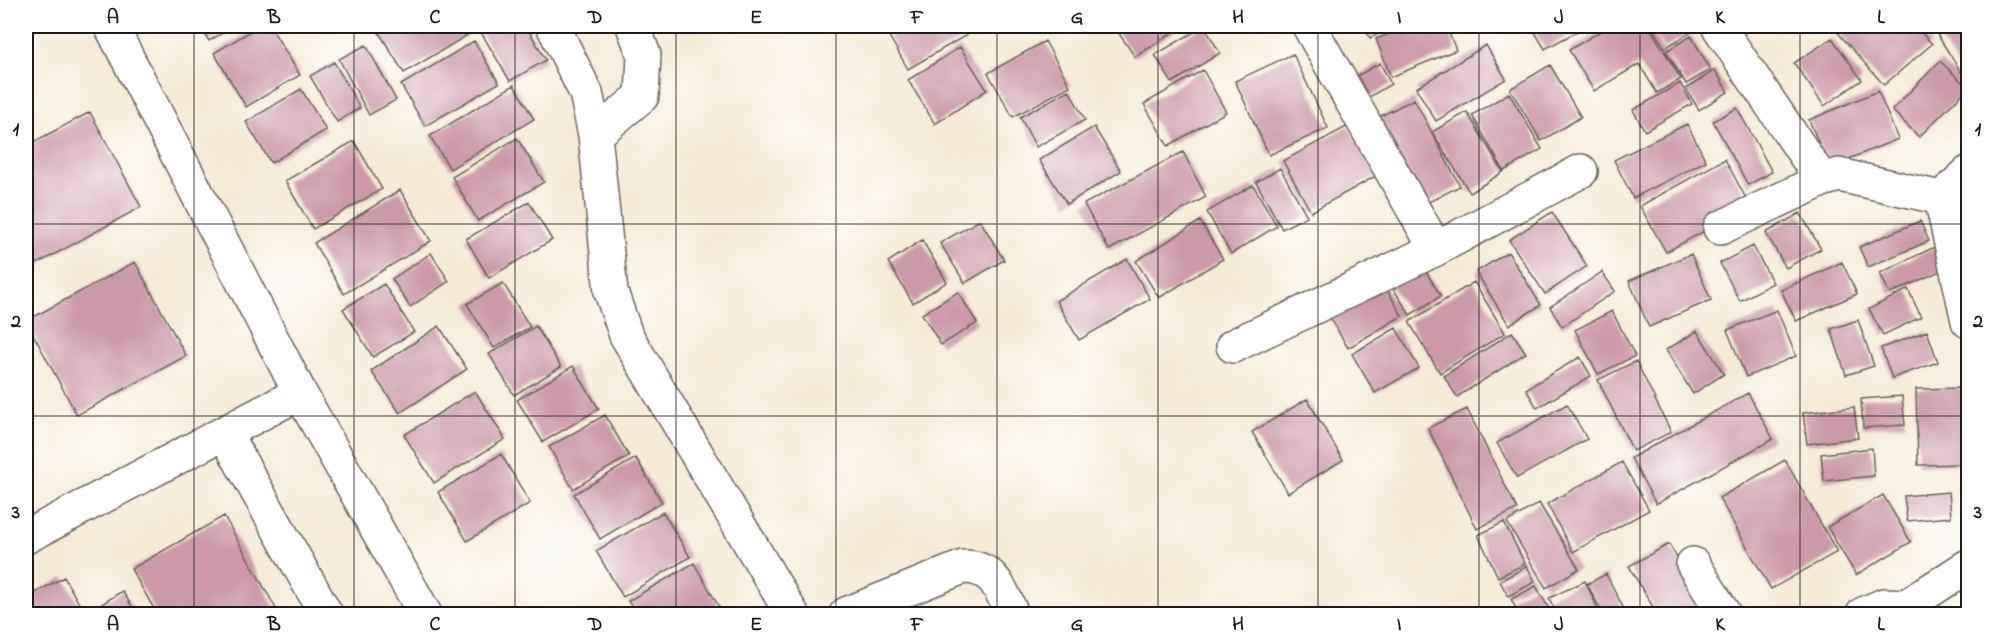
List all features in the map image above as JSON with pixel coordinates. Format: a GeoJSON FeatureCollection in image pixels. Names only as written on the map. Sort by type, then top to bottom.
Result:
{"type":"FeatureCollection","features":[{"type":"Feature","properties":{"kind":"street"},"geometry":{"type":"LineString","coordinates":[[111,26],[300,393],[425,615]]}},
{"type":"Feature","properties":{"kind":"street"},"geometry":{"type":"LineString","coordinates":[[553,26],[586,93],[595,135],[611,292],[626,335],[792,615]]}},
{"type":"Feature","properties":{"kind":"street"},"geometry":{"type":"LineString","coordinates":[[595,135],[642,96],[644,55],[633,26]]}},
{"type":"Feature","properties":{"kind":"street"},"geometry":{"type":"LineString","coordinates":[[1310,26],[1436,249]]}},
{"type":"Feature","properties":{"kind":"street"},"geometry":{"type":"LineString","coordinates":[[1719,26],[1822,180]]}},
{"type":"Feature","properties":{"kind":"street"},"geometry":{"type":"LineString","coordinates":[[1233,346],[1436,249],[1581,171]]}},
{"type":"Feature","properties":{"kind":"street"},"geometry":{"type":"LineString","coordinates":[[1941,198],[1968,173]]}},
{"type":"Feature","properties":{"kind":"street"},"geometry":{"type":"LineString","coordinates":[[1720,228],[1822,180],[1839,175],[1941,198]]}},
{"type":"Feature","properties":{"kind":"street"},"geometry":{"type":"LineString","coordinates":[[1941,198],[1968,321]]}},
{"type":"Feature","properties":{"kind":"street"},"geometry":{"type":"LineString","coordinates":[[26,537],[300,393]]}},
{"type":"Feature","properties":{"kind":"street"},"geometry":{"type":"LineString","coordinates":[[225,434],[326,615]]}},
{"type":"Feature","properties":{"kind":"street"},"geometry":{"type":"LineString","coordinates":[[1693,564],[1724,615]]}},
{"type":"Feature","properties":{"kind":"street"},"geometry":{"type":"LineString","coordinates":[[1863,615],[1884,605],[1909,610],[1968,566]]}},
{"type":"Feature","properties":{"kind":"street"},"geometry":{"type":"LineString","coordinates":[[846,615],[942,573],[963,567],[977,567],[990,574],[1012,615]]}},
{"type":"Feature","properties":{"kind":"building"},"geometry":{"type":"Polygon","coordinates":[[[200,26],[234,26],[209,41],[200,26]]]}},
{"type":"Feature","properties":{"kind":"building"},"geometry":{"type":"Polygon","coordinates":[[[259,26],[270,26],[300,75],[246,107],[214,53],[259,26]]]}},
{"type":"Feature","properties":{"kind":"building"},"geometry":{"type":"Polygon","coordinates":[[[387,26],[467,26],[471,33],[404,73],[378,31],[387,26]]]}},
{"type":"Feature","properties":{"kind":"building"},"geometry":{"type":"Polygon","coordinates":[[[484,26],[526,26],[546,60],[510,81],[479,29],[484,26]]]}},
{"type":"Feature","properties":{"kind":"building"},"geometry":{"type":"Polygon","coordinates":[[[907,26],[965,26],[970,33],[908,69],[889,36],[907,26]]]}},
{"type":"Feature","properties":{"kind":"building"},"geometry":{"type":"Polygon","coordinates":[[[973,26],[994,26],[979,34],[973,26]]]}},
{"type":"Feature","properties":{"kind":"building"},"geometry":{"type":"Polygon","coordinates":[[[1129,26],[1183,26],[1135,57],[1118,32],[1129,26]]]}},
{"type":"Feature","properties":{"kind":"building"},"geometry":{"type":"Polygon","coordinates":[[[1204,26],[1220,53],[1172,83],[1155,55],[1204,26]]]}},
{"type":"Feature","properties":{"kind":"building"},"geometry":{"type":"Polygon","coordinates":[[[1364,26],[1395,26],[1370,38],[1364,26]]]}},
{"type":"Feature","properties":{"kind":"building"},"geometry":{"type":"Polygon","coordinates":[[[1410,26],[1446,26],[1456,50],[1391,77],[1376,39],[1410,26]]]}},
{"type":"Feature","properties":{"kind":"building"},"geometry":{"type":"Polygon","coordinates":[[[1531,26],[1587,26],[1545,49],[1531,26]]]}},
{"type":"Feature","properties":{"kind":"building"},"geometry":{"type":"Polygon","coordinates":[[[1609,26],[1649,26],[1681,79],[1657,93],[1639,64],[1594,91],[1569,50],[1609,26]]]}},
{"type":"Feature","properties":{"kind":"building"},"geometry":{"type":"Polygon","coordinates":[[[1651,26],[1690,26],[1693,31],[1665,48],[1651,26]]]}},
{"type":"Feature","properties":{"kind":"building"},"geometry":{"type":"Polygon","coordinates":[[[1832,26],[1915,26],[1932,44],[1884,85],[1832,26]]]}},
{"type":"Feature","properties":{"kind":"building"},"geometry":{"type":"Polygon","coordinates":[[[1968,26],[1968,83],[1933,28],[1968,26]]]}},
{"type":"Feature","properties":{"kind":"building"},"geometry":{"type":"Polygon","coordinates":[[[1691,36],[1711,70],[1686,84],[1666,51],[1691,36]]]}},
{"type":"Feature","properties":{"kind":"building"},"geometry":{"type":"Polygon","coordinates":[[[1832,38],[1862,80],[1824,106],[1794,63],[1832,38]]]}},
{"type":"Feature","properties":{"kind":"building"},"geometry":{"type":"Polygon","coordinates":[[[474,41],[499,83],[425,126],[401,85],[474,41]]]}},
{"type":"Feature","properties":{"kind":"building"},"geometry":{"type":"Polygon","coordinates":[[[1045,41],[1070,86],[1013,117],[988,73],[1045,41]]]}},
{"type":"Feature","properties":{"kind":"building"},"geometry":{"type":"Polygon","coordinates":[[[366,45],[396,100],[369,115],[339,59],[366,45]]]}},
{"type":"Feature","properties":{"kind":"building"},"geometry":{"type":"Polygon","coordinates":[[[1486,45],[1506,79],[1436,121],[1416,88],[1486,45]]]}},
{"type":"Feature","properties":{"kind":"building"},"geometry":{"type":"Polygon","coordinates":[[[960,47],[987,90],[935,124],[908,80],[960,47]]]}},
{"type":"Feature","properties":{"kind":"building"},"geometry":{"type":"Polygon","coordinates":[[[1293,54],[1328,128],[1269,155],[1235,81],[1293,54]]]}},
{"type":"Feature","properties":{"kind":"building"},"geometry":{"type":"Polygon","coordinates":[[[1940,61],[1968,88],[1919,137],[1892,110],[1940,61]]]}},
{"type":"Feature","properties":{"kind":"building"},"geometry":{"type":"Polygon","coordinates":[[[334,62],[360,108],[337,122],[310,76],[334,62]]]}},
{"type":"Feature","properties":{"kind":"building"},"geometry":{"type":"Polygon","coordinates":[[[1380,63],[1391,84],[1359,103],[1346,82],[1380,63]]]}},
{"type":"Feature","properties":{"kind":"building"},"geometry":{"type":"Polygon","coordinates":[[[1550,65],[1581,117],[1541,141],[1510,89],[1550,65]]]}},
{"type":"Feature","properties":{"kind":"building"},"geometry":{"type":"Polygon","coordinates":[[[1203,70],[1226,112],[1168,146],[1144,104],[1203,70]]]}},
{"type":"Feature","properties":{"kind":"building"},"geometry":{"type":"Polygon","coordinates":[[[1715,70],[1728,92],[1699,110],[1686,89],[1715,70]]]}},
{"type":"Feature","properties":{"kind":"building"},"geometry":{"type":"Polygon","coordinates":[[[1680,83],[1692,104],[1645,131],[1633,110],[1680,83]]]}},
{"type":"Feature","properties":{"kind":"building"},"geometry":{"type":"Polygon","coordinates":[[[514,85],[534,119],[450,169],[430,136],[514,85]]]}},
{"type":"Feature","properties":{"kind":"building"},"geometry":{"type":"Polygon","coordinates":[[[301,89],[326,130],[271,163],[246,122],[301,89]]]}},
{"type":"Feature","properties":{"kind":"building"},"geometry":{"type":"Polygon","coordinates":[[[1069,90],[1085,120],[1036,147],[1020,117],[1069,90]]]}},
{"type":"Feature","properties":{"kind":"building"},"geometry":{"type":"Polygon","coordinates":[[[1878,91],[1898,139],[1829,167],[1809,120],[1878,91]]]}},
{"type":"Feature","properties":{"kind":"building"},"geometry":{"type":"Polygon","coordinates":[[[1509,93],[1542,149],[1504,171],[1472,115],[1509,93]]]}},
{"type":"Feature","properties":{"kind":"building"},"geometry":{"type":"Polygon","coordinates":[[[1414,99],[1460,186],[1415,209],[1369,122],[1414,99]]]}},
{"type":"Feature","properties":{"kind":"building"},"geometry":{"type":"Polygon","coordinates":[[[1737,108],[1772,172],[1748,185],[1713,121],[1737,108]]]}},
{"type":"Feature","properties":{"kind":"building"},"geometry":{"type":"Polygon","coordinates":[[[90,112],[141,207],[26,270],[26,146],[90,112]]]}},
{"type":"Feature","properties":{"kind":"building"},"geometry":{"type":"Polygon","coordinates":[[[1467,112],[1503,172],[1470,193],[1432,132],[1467,112]]]}},
{"type":"Feature","properties":{"kind":"building"},"geometry":{"type":"Polygon","coordinates":[[[1687,124],[1706,161],[1633,198],[1614,160],[1687,124]]]}},
{"type":"Feature","properties":{"kind":"building"},"geometry":{"type":"Polygon","coordinates":[[[1348,126],[1376,176],[1311,212],[1283,161],[1348,126]]]}},
{"type":"Feature","properties":{"kind":"building"},"geometry":{"type":"Polygon","coordinates":[[[1094,127],[1121,171],[1067,204],[1039,160],[1094,127]]]}},
{"type":"Feature","properties":{"kind":"building"},"geometry":{"type":"Polygon","coordinates":[[[517,138],[544,182],[478,221],[452,177],[517,138]]]}},
{"type":"Feature","properties":{"kind":"building"},"geometry":{"type":"Polygon","coordinates":[[[354,141],[382,189],[313,229],[285,181],[354,141]]]}},
{"type":"Feature","properties":{"kind":"building"},"geometry":{"type":"Polygon","coordinates":[[[1183,152],[1206,197],[1109,250],[1084,204],[1183,152]]]}},
{"type":"Feature","properties":{"kind":"building"},"geometry":{"type":"Polygon","coordinates":[[[1725,159],[1750,206],[1666,252],[1640,206],[1725,159]]]}},
{"type":"Feature","properties":{"kind":"building"},"geometry":{"type":"Polygon","coordinates":[[[1280,168],[1307,216],[1282,229],[1256,182],[1280,168]]]}},
{"type":"Feature","properties":{"kind":"building"},"geometry":{"type":"Polygon","coordinates":[[[1253,185],[1277,226],[1231,254],[1207,212],[1253,185]]]}},
{"type":"Feature","properties":{"kind":"building"},"geometry":{"type":"Polygon","coordinates":[[[400,190],[431,241],[344,294],[314,243],[400,190]]]}},
{"type":"Feature","properties":{"kind":"building"},"geometry":{"type":"Polygon","coordinates":[[[529,202],[552,240],[489,278],[466,239],[529,202]]]}},
{"type":"Feature","properties":{"kind":"building"},"geometry":{"type":"Polygon","coordinates":[[[1552,212],[1587,266],[1545,294],[1509,240],[1552,212]]]}},
{"type":"Feature","properties":{"kind":"building"},"geometry":{"type":"Polygon","coordinates":[[[1800,213],[1821,249],[1786,268],[1766,233],[1800,213]]]}},
{"type":"Feature","properties":{"kind":"building"},"geometry":{"type":"Polygon","coordinates":[[[980,220],[1004,260],[965,283],[940,243],[980,220]]]}},
{"type":"Feature","properties":{"kind":"building"},"geometry":{"type":"Polygon","coordinates":[[[1200,221],[1223,259],[1159,298],[1136,261],[1200,221]]]}},
{"type":"Feature","properties":{"kind":"building"},"geometry":{"type":"Polygon","coordinates":[[[1920,221],[1929,241],[1868,267],[1859,247],[1920,221]]]}},
{"type":"Feature","properties":{"kind":"building"},"geometry":{"type":"Polygon","coordinates":[[[922,240],[947,282],[913,303],[888,262],[922,240]]]}},
{"type":"Feature","properties":{"kind":"building"},"geometry":{"type":"Polygon","coordinates":[[[1943,243],[1953,265],[1890,294],[1880,273],[1943,243]]]}},
{"type":"Feature","properties":{"kind":"building"},"geometry":{"type":"Polygon","coordinates":[[[1753,246],[1773,283],[1740,301],[1720,263],[1753,246]]]}},
{"type":"Feature","properties":{"kind":"building"},"geometry":{"type":"Polygon","coordinates":[[[1508,252],[1541,305],[1509,325],[1476,272],[1508,252]]]}},
{"type":"Feature","properties":{"kind":"building"},"geometry":{"type":"Polygon","coordinates":[[[431,253],[449,281],[410,307],[392,279],[431,253]]]}},
{"type":"Feature","properties":{"kind":"building"},"geometry":{"type":"Polygon","coordinates":[[[1691,254],[1711,300],[1649,327],[1629,281],[1691,254]]]}},
{"type":"Feature","properties":{"kind":"building"},"geometry":{"type":"Polygon","coordinates":[[[1127,259],[1150,299],[1079,340],[1056,301],[1127,259]]]}},
{"type":"Feature","properties":{"kind":"building"},"geometry":{"type":"Polygon","coordinates":[[[135,262],[186,356],[77,415],[26,321],[135,262]]]}},
{"type":"Feature","properties":{"kind":"building"},"geometry":{"type":"Polygon","coordinates":[[[1420,262],[1441,296],[1410,315],[1389,282],[1420,262]]]}},
{"type":"Feature","properties":{"kind":"building"},"geometry":{"type":"Polygon","coordinates":[[[1842,262],[1857,294],[1796,321],[1781,290],[1842,262]]]}},
{"type":"Feature","properties":{"kind":"building"},"geometry":{"type":"Polygon","coordinates":[[[1602,272],[1615,291],[1562,327],[1550,307],[1602,272]]]}},
{"type":"Feature","properties":{"kind":"building"},"geometry":{"type":"Polygon","coordinates":[[[1380,277],[1402,316],[1348,348],[1325,309],[1380,277]]]}},
{"type":"Feature","properties":{"kind":"building"},"geometry":{"type":"Polygon","coordinates":[[[1474,282],[1505,333],[1440,373],[1409,322],[1474,282]]]}},
{"type":"Feature","properties":{"kind":"building"},"geometry":{"type":"Polygon","coordinates":[[[503,283],[530,327],[494,348],[467,304],[503,283]]]}},
{"type":"Feature","properties":{"kind":"building"},"geometry":{"type":"Polygon","coordinates":[[[384,284],[414,332],[373,357],[343,309],[384,284]]]}},
{"type":"Feature","properties":{"kind":"building"},"geometry":{"type":"Polygon","coordinates":[[[1908,289],[1921,317],[1883,335],[1869,309],[1908,289]]]}},
{"type":"Feature","properties":{"kind":"building"},"geometry":{"type":"Polygon","coordinates":[[[958,292],[977,323],[941,345],[922,314],[958,292]]]}},
{"type":"Feature","properties":{"kind":"building"},"geometry":{"type":"Polygon","coordinates":[[[1777,310],[1796,356],[1746,377],[1727,330],[1777,310]]]}},
{"type":"Feature","properties":{"kind":"building"},"geometry":{"type":"Polygon","coordinates":[[[1612,311],[1635,356],[1598,374],[1575,330],[1612,311]]]}},
{"type":"Feature","properties":{"kind":"building"},"geometry":{"type":"Polygon","coordinates":[[[1858,320],[1874,366],[1846,375],[1831,329],[1858,320]]]}},
{"type":"Feature","properties":{"kind":"building"},"geometry":{"type":"Polygon","coordinates":[[[439,326],[467,369],[400,413],[371,371],[439,326]]]}},
{"type":"Feature","properties":{"kind":"building"},"geometry":{"type":"Polygon","coordinates":[[[536,326],[561,367],[514,395],[489,354],[536,326]]]}},
{"type":"Feature","properties":{"kind":"building"},"geometry":{"type":"Polygon","coordinates":[[[1396,328],[1419,368],[1375,393],[1352,354],[1396,328]]]}},
{"type":"Feature","properties":{"kind":"building"},"geometry":{"type":"Polygon","coordinates":[[[1697,331],[1724,374],[1693,394],[1666,350],[1697,331]]]}},
{"type":"Feature","properties":{"kind":"building"},"geometry":{"type":"Polygon","coordinates":[[[1927,331],[1938,362],[1892,378],[1881,348],[1927,331]]]}},
{"type":"Feature","properties":{"kind":"building"},"geometry":{"type":"Polygon","coordinates":[[[1512,332],[1526,353],[1457,397],[1444,376],[1512,332]]]}},
{"type":"Feature","properties":{"kind":"building"},"geometry":{"type":"Polygon","coordinates":[[[1580,357],[1591,376],[1537,408],[1526,389],[1580,357]]]}},
{"type":"Feature","properties":{"kind":"building"},"geometry":{"type":"Polygon","coordinates":[[[1636,361],[1671,432],[1633,451],[1598,380],[1636,361]]]}},
{"type":"Feature","properties":{"kind":"building"},"geometry":{"type":"Polygon","coordinates":[[[573,366],[599,409],[543,442],[517,400],[573,366]]]}},
{"type":"Feature","properties":{"kind":"building"},"geometry":{"type":"Polygon","coordinates":[[[1967,388],[1968,464],[1918,465],[1916,389],[1967,388]]]}},
{"type":"Feature","properties":{"kind":"building"},"geometry":{"type":"Polygon","coordinates":[[[475,391],[505,439],[434,483],[404,435],[475,391]]]}},
{"type":"Feature","properties":{"kind":"building"},"geometry":{"type":"Polygon","coordinates":[[[1748,393],[1773,439],[1656,504],[1631,458],[1748,393]]]}},
{"type":"Feature","properties":{"kind":"building"},"geometry":{"type":"Polygon","coordinates":[[[1902,396],[1905,425],[1863,428],[1861,399],[1902,396]]]}},
{"type":"Feature","properties":{"kind":"building"},"geometry":{"type":"Polygon","coordinates":[[[1307,399],[1343,460],[1288,493],[1252,432],[1307,399]]]}},
{"type":"Feature","properties":{"kind":"building"},"geometry":{"type":"Polygon","coordinates":[[[1567,404],[1587,439],[1517,478],[1497,443],[1567,404]]]}},
{"type":"Feature","properties":{"kind":"building"},"geometry":{"type":"Polygon","coordinates":[[[1854,407],[1858,438],[1807,444],[1803,413],[1854,407]]]}},
{"type":"Feature","properties":{"kind":"building"},"geometry":{"type":"Polygon","coordinates":[[[1467,409],[1517,509],[1477,529],[1428,428],[1467,409]]]}},
{"type":"Feature","properties":{"kind":"building"},"geometry":{"type":"Polygon","coordinates":[[[605,415],[629,456],[573,489],[549,447],[605,415]]]}},
{"type":"Feature","properties":{"kind":"building"},"geometry":{"type":"Polygon","coordinates":[[[1872,448],[1874,476],[1824,481],[1821,454],[1872,448]]]}},
{"type":"Feature","properties":{"kind":"building"},"geometry":{"type":"Polygon","coordinates":[[[501,454],[530,503],[467,541],[438,492],[501,454]]]}},
{"type":"Feature","properties":{"kind":"building"},"geometry":{"type":"Polygon","coordinates":[[[636,458],[662,502],[600,539],[574,494],[636,458]]]}},
{"type":"Feature","properties":{"kind":"building"},"geometry":{"type":"Polygon","coordinates":[[[1785,460],[1837,552],[1771,589],[1719,498],[1785,460]]]}},
{"type":"Feature","properties":{"kind":"building"},"geometry":{"type":"Polygon","coordinates":[[[1622,462],[1649,510],[1573,552],[1547,504],[1622,462]]]}},
{"type":"Feature","properties":{"kind":"building"},"geometry":{"type":"Polygon","coordinates":[[[1949,492],[1951,517],[1907,521],[1904,496],[1949,492]]]}},
{"type":"Feature","properties":{"kind":"building"},"geometry":{"type":"Polygon","coordinates":[[[1883,495],[1911,542],[1856,575],[1827,527],[1883,495]]]}},
{"type":"Feature","properties":{"kind":"building"},"geometry":{"type":"Polygon","coordinates":[[[1539,503],[1579,569],[1546,588],[1507,522],[1539,503]]]}},
{"type":"Feature","properties":{"kind":"building"},"geometry":{"type":"Polygon","coordinates":[[[663,512],[690,557],[623,597],[596,551],[663,512]]]}},
{"type":"Feature","properties":{"kind":"building"},"geometry":{"type":"Polygon","coordinates":[[[224,516],[279,614],[157,614],[131,569],[224,516]]]}},
{"type":"Feature","properties":{"kind":"building"},"geometry":{"type":"Polygon","coordinates":[[[1504,522],[1525,564],[1498,577],[1478,535],[1504,522]]]}},
{"type":"Feature","properties":{"kind":"building"},"geometry":{"type":"Polygon","coordinates":[[[1669,544],[1709,614],[1657,614],[1629,566],[1669,544]]]}},
{"type":"Feature","properties":{"kind":"building"},"geometry":{"type":"Polygon","coordinates":[[[694,563],[723,614],[636,614],[628,601],[694,563]]]}},
{"type":"Feature","properties":{"kind":"building"},"geometry":{"type":"Polygon","coordinates":[[[1527,566],[1535,582],[1508,596],[1500,581],[1527,566]]]}},
{"type":"Feature","properties":{"kind":"building"},"geometry":{"type":"Polygon","coordinates":[[[1606,574],[1626,613],[1624,614],[1603,614],[1587,584],[1606,574]]]}},
{"type":"Feature","properties":{"kind":"building"},"geometry":{"type":"Polygon","coordinates":[[[64,577],[85,614],[26,614],[26,598],[64,577]]]}},
{"type":"Feature","properties":{"kind":"building"},"geometry":{"type":"Polygon","coordinates":[[[1585,581],[1600,614],[1557,614],[1549,598],[1585,581]]]}},
{"type":"Feature","properties":{"kind":"building"},"geometry":{"type":"Polygon","coordinates":[[[1536,586],[1552,614],[1519,614],[1511,599],[1536,586]]]}},
{"type":"Feature","properties":{"kind":"building"},"geometry":{"type":"Polygon","coordinates":[[[122,591],[137,614],[98,614],[94,609],[122,591]]]}}]}
